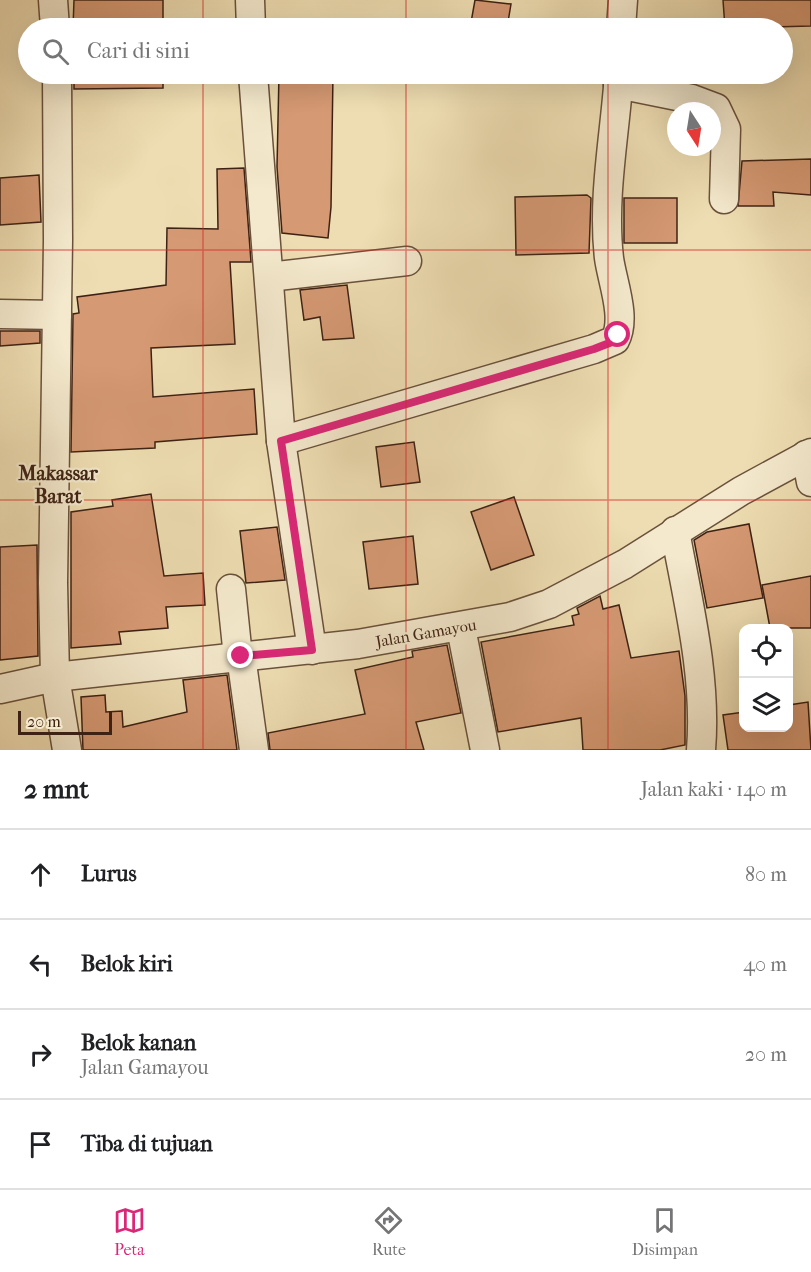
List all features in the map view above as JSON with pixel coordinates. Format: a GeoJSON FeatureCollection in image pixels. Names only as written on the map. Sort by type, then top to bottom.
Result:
{"type":"FeatureCollection","features":[{"type":"Feature","properties":{"kind":"street"},"geometry":{"type":"LineString","coordinates":[[53,0],[54,18]]}},
{"type":"Feature","properties":{"kind":"street"},"geometry":{"type":"LineString","coordinates":[[250,0],[251,18]]}},
{"type":"Feature","properties":{"kind":"street"},"geometry":{"type":"LineString","coordinates":[[622,18],[623,0]]}},
{"type":"Feature","properties":{"kind":"street"},"geometry":{"type":"LineString","coordinates":[[57,84],[57,315],[52,519],[55,677],[67,750]]}},
{"type":"Feature","properties":{"kind":"street"},"geometry":{"type":"LineString","coordinates":[[254,84],[281,441],[312,650]]}},
{"type":"Feature","properties":{"kind":"street"},"geometry":{"type":"LineString","coordinates":[[281,441],[594,349],[615,340],[619,319],[607,231],[607,193],[618,84]]}},
{"type":"Feature","properties":{"kind":"street"},"geometry":{"type":"LineString","coordinates":[[637,84],[716,108],[726,129],[724,199]]}},
{"type":"Feature","properties":{"kind":"street"},"geometry":{"type":"LineString","coordinates":[[269,277],[407,261]]}},
{"type":"Feature","properties":{"kind":"street"},"geometry":{"type":"LineString","coordinates":[[0,314],[57,315]]}},
{"type":"Feature","properties":{"kind":"street","name":"Jalan Gamayou"},"geometry":{"type":"LineString","coordinates":[[0,689],[55,677],[312,650],[461,628],[510,617],[549,604],[625,564],[675,531],[809,463]]}},
{"type":"Feature","properties":{"kind":"street"},"geometry":{"type":"LineString","coordinates":[[675,531],[695,640],[703,732],[701,750]]}},
{"type":"Feature","properties":{"kind":"street"},"geometry":{"type":"LineString","coordinates":[[231,589],[254,750]]}},
{"type":"Feature","properties":{"kind":"street"},"geometry":{"type":"LineString","coordinates":[[461,628],[486,750]]}},
{"type":"Feature","properties":{"kind":"building"},"geometry":{"type":"Polygon","coordinates":[[[74,0],[163,0],[163,18],[73,18],[74,0]]]}},
{"type":"Feature","properties":{"kind":"building"},"geometry":{"type":"Polygon","coordinates":[[[475,0],[511,4],[509,18],[472,18],[475,0]]]}},
{"type":"Feature","properties":{"kind":"building"},"geometry":{"type":"Polygon","coordinates":[[[723,0],[811,0],[811,26],[793,26],[793,18],[724,18],[723,0]]]}},
{"type":"Feature","properties":{"kind":"building"},"geometry":{"type":"Polygon","coordinates":[[[74,84],[163,84],[163,88],[74,89],[74,84]]]}},
{"type":"Feature","properties":{"kind":"building"},"geometry":{"type":"Polygon","coordinates":[[[279,84],[333,84],[331,207],[328,238],[282,233],[277,167],[279,84]]]}},
{"type":"Feature","properties":{"kind":"building"},"geometry":{"type":"Polygon","coordinates":[[[811,159],[811,195],[773,192],[774,206],[738,206],[742,161],[811,159]]]}},
{"type":"Feature","properties":{"kind":"building"},"geometry":{"type":"Polygon","coordinates":[[[244,168],[251,262],[230,262],[235,344],[151,348],[153,397],[254,389],[257,434],[155,442],[155,448],[71,452],[73,314],[79,313],[77,297],[166,285],[167,228],[218,229],[217,169],[244,168]]]}},
{"type":"Feature","properties":{"kind":"building"},"geometry":{"type":"Polygon","coordinates":[[[39,175],[41,222],[0,225],[0,178],[39,175]]]}},
{"type":"Feature","properties":{"kind":"building"},"geometry":{"type":"Polygon","coordinates":[[[587,195],[591,198],[589,253],[516,255],[515,197],[587,195]]]}},
{"type":"Feature","properties":{"kind":"building"},"geometry":{"type":"Polygon","coordinates":[[[624,198],[677,198],[677,243],[624,243],[624,198]]]}},
{"type":"Feature","properties":{"kind":"building"},"geometry":{"type":"Polygon","coordinates":[[[347,285],[354,338],[323,340],[320,317],[304,320],[300,290],[347,285]]]}},
{"type":"Feature","properties":{"kind":"building"},"geometry":{"type":"Polygon","coordinates":[[[0,331],[40,331],[40,343],[0,346],[0,331]]]}},
{"type":"Feature","properties":{"kind":"building"},"geometry":{"type":"Polygon","coordinates":[[[414,442],[420,482],[381,487],[376,447],[414,442]]]}},
{"type":"Feature","properties":{"kind":"building"},"geometry":{"type":"Polygon","coordinates":[[[151,494],[164,576],[203,573],[205,605],[166,607],[168,628],[119,632],[121,644],[71,648],[71,512],[113,506],[112,500],[151,494]]]}},
{"type":"Feature","properties":{"kind":"building"},"geometry":{"type":"Polygon","coordinates":[[[514,497],[534,555],[491,570],[471,512],[514,497]]]}},
{"type":"Feature","properties":{"kind":"building"},"geometry":{"type":"Polygon","coordinates":[[[749,524],[763,598],[707,608],[694,540],[707,532],[749,524]]]}},
{"type":"Feature","properties":{"kind":"building"},"geometry":{"type":"Polygon","coordinates":[[[277,527],[285,580],[246,583],[240,531],[277,527]]]}},
{"type":"Feature","properties":{"kind":"building"},"geometry":{"type":"Polygon","coordinates":[[[413,536],[418,584],[369,589],[363,542],[413,536]]]}},
{"type":"Feature","properties":{"kind":"building"},"geometry":{"type":"Polygon","coordinates":[[[37,545],[38,656],[0,660],[0,547],[37,545]]]}},
{"type":"Feature","properties":{"kind":"building"},"geometry":{"type":"Polygon","coordinates":[[[811,576],[811,628],[793,628],[793,624],[769,624],[762,585],[811,576]]]}},
{"type":"Feature","properties":{"kind":"building"},"geometry":{"type":"Polygon","coordinates":[[[600,596],[603,609],[619,605],[631,658],[679,651],[685,696],[685,745],[660,750],[583,750],[581,718],[498,732],[481,642],[574,625],[572,616],[579,614],[577,608],[600,596]]]}},
{"type":"Feature","properties":{"kind":"building"},"geometry":{"type":"Polygon","coordinates":[[[447,645],[461,713],[416,722],[424,750],[270,750],[268,733],[365,714],[355,670],[413,657],[412,651],[447,645]]]}},
{"type":"Feature","properties":{"kind":"building"},"geometry":{"type":"Polygon","coordinates":[[[227,675],[237,750],[83,750],[81,697],[105,695],[106,712],[122,711],[123,727],[187,712],[183,680],[227,675]]]}},
{"type":"Feature","properties":{"kind":"building"},"geometry":{"type":"Polygon","coordinates":[[[808,702],[811,750],[728,750],[723,715],[739,713],[739,732],[793,732],[793,704],[808,702]]]}},
{"type":"Feature","properties":{"kind":"district","name":"Makassar Barat"},"geometry":{"type":"Point","coordinates":[58,484]}},
{"type":"Feature","properties":{"kind":"route"},"geometry":{"type":"LineString","coordinates":[[241,656],[312,650],[281,441],[594,349],[612,342],[618,335]]}}]}
